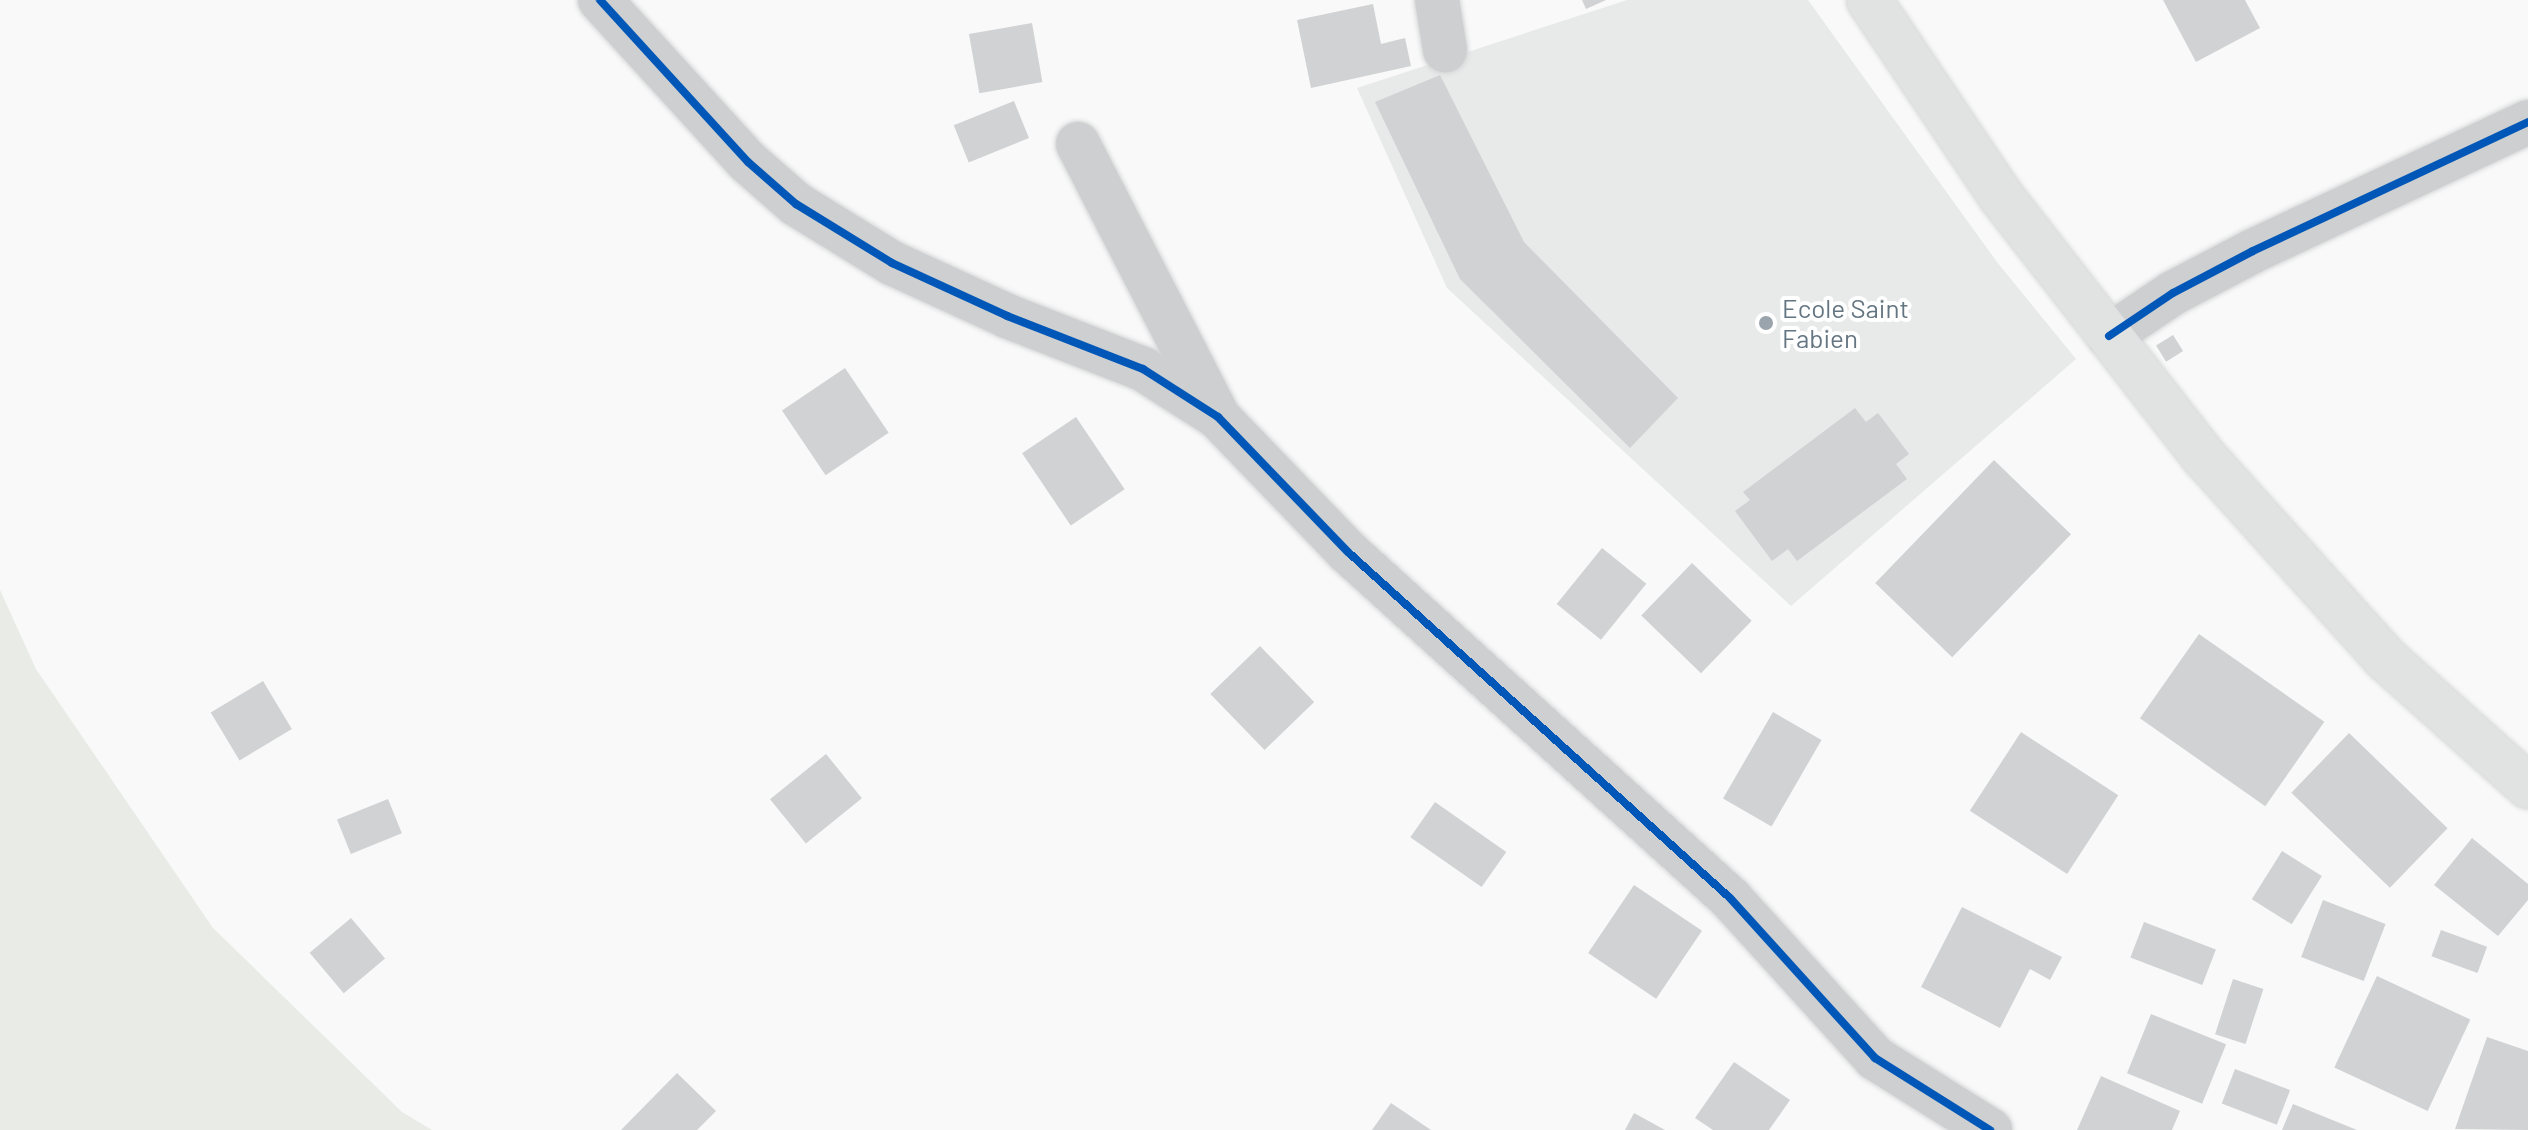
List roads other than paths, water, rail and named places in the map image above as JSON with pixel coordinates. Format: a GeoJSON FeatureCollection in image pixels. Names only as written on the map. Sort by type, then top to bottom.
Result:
{"type":"FeatureCollection","features":[{"type":"Feature","properties":{"kind":"main road"},"geometry":{"type":"LineString","coordinates":[[1869,0],[2000,195],[2205,458],[2366,637],[2528,786]]}},
{"type":"Feature","properties":{"kind":"street"},"geometry":{"type":"LineString","coordinates":[[600,0],[748,162],[796,204],[892,263],[1007,316],[1143,369],[1218,417],[1348,552],[1730,898],[1875,1058],[1990,1130]]}},
{"type":"Feature","properties":{"kind":"street"},"geometry":{"type":"LineString","coordinates":[[1437,0],[1445,50]]}},
{"type":"Feature","properties":{"kind":"street"},"geometry":{"type":"LineString","coordinates":[[2109,336],[2173,293],[2253,251],[2528,122]]}},
{"type":"Feature","properties":{"kind":"street"},"geometry":{"type":"LineString","coordinates":[[1078,144],[1218,417]]}},
{"type":"Feature","properties":{"kind":"place","name":"Ecole Saint Fabien"},"geometry":{"type":"Point","coordinates":[1766,323]}}]}
